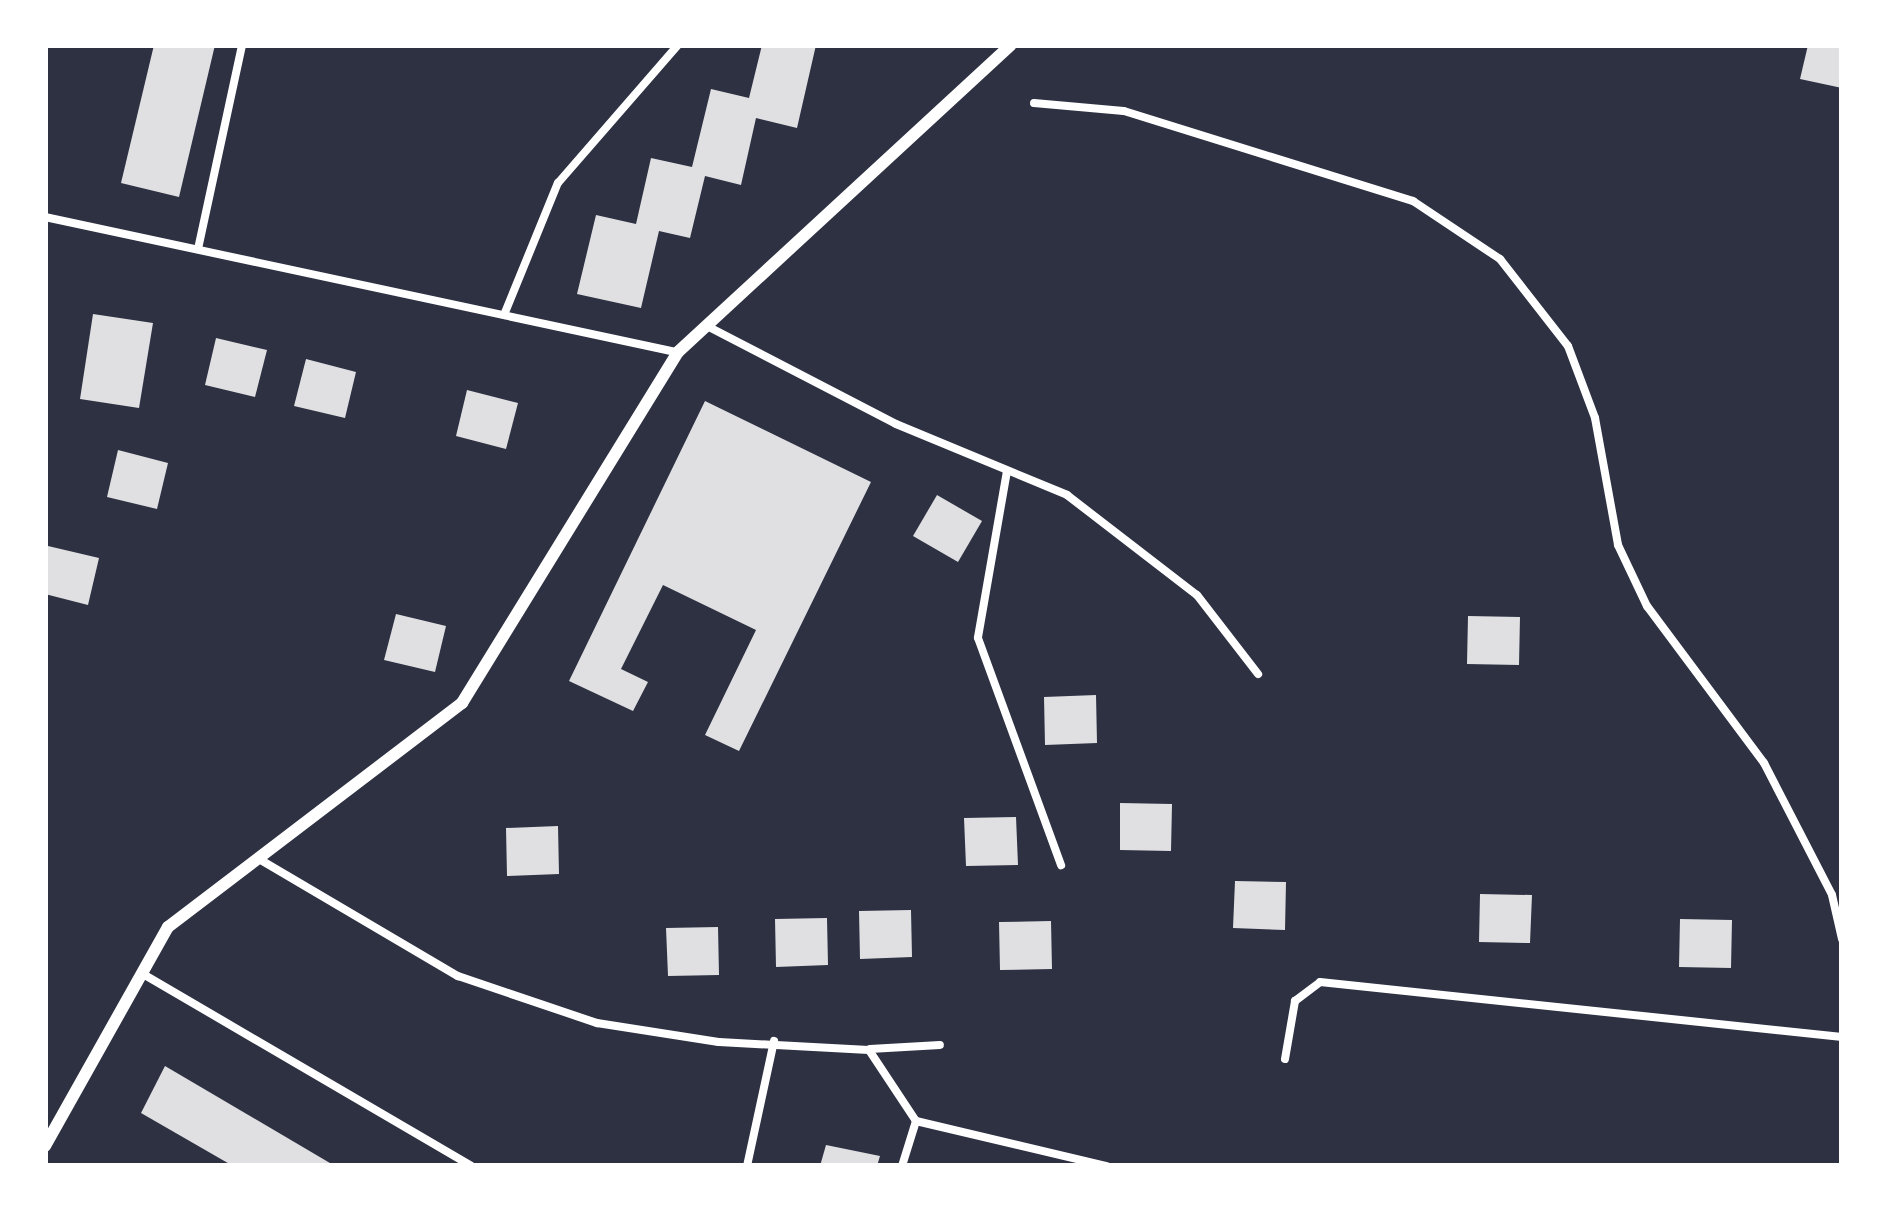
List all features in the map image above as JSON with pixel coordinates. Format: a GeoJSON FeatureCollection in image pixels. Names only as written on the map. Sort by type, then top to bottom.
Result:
{"type":"FeatureCollection","features":[{"type":"Feature","properties":{"kind":"street"},"geometry":{"type":"LineString","coordinates":[[45,1146],[167,927],[462,703],[678,352],[1011,45]]}},
{"type":"Feature","properties":{"kind":"lane"},"geometry":{"type":"LineString","coordinates":[[198,249],[242,45]]}},
{"type":"Feature","properties":{"kind":"lane"},"geometry":{"type":"LineString","coordinates":[[504,315],[558,183],[678,45]]}},
{"type":"Feature","properties":{"kind":"lane"},"geometry":{"type":"LineString","coordinates":[[1034,104],[1124,111],[1413,201],[1500,259],[1568,346],[1595,418],[1618,545],[1647,606],[1764,763],[1832,895],[1842,939]]}},
{"type":"Feature","properties":{"kind":"lane"},"geometry":{"type":"LineString","coordinates":[[45,217],[678,352]]}},
{"type":"Feature","properties":{"kind":"lane"},"geometry":{"type":"LineString","coordinates":[[706,326],[896,424],[1067,495],[1198,595],[1258,674]]}},
{"type":"Feature","properties":{"kind":"lane"},"geometry":{"type":"LineString","coordinates":[[1007,470],[978,638],[1061,866]]}},
{"type":"Feature","properties":{"kind":"lane"},"geometry":{"type":"LineString","coordinates":[[258,859],[458,976],[598,1023],[718,1042],[775,1041],[869,1050],[940,1045]]}},
{"type":"Feature","properties":{"kind":"lane"},"geometry":{"type":"LineString","coordinates":[[141,974],[471,1166]]}},
{"type":"Feature","properties":{"kind":"lane"},"geometry":{"type":"LineString","coordinates":[[1285,1058],[1295,1001],[1320,982],[1842,1037]]}},
{"type":"Feature","properties":{"kind":"lane"},"geometry":{"type":"LineString","coordinates":[[746,1166],[775,1041]]}},
{"type":"Feature","properties":{"kind":"lane"},"geometry":{"type":"LineString","coordinates":[[869,1050],[916,1121],[1107,1166]]}},
{"type":"Feature","properties":{"kind":"lane"},"geometry":{"type":"LineString","coordinates":[[902,1166],[916,1121]]}},
{"type":"Feature","properties":{"kind":"building"},"geometry":{"type":"Polygon","coordinates":[[[154,45],[215,45],[179,197],[121,183],[154,45]]]}},
{"type":"Feature","properties":{"kind":"building"},"geometry":{"type":"Polygon","coordinates":[[[762,45],[816,45],[797,128],[756,118],[741,185],[705,176],[690,238],[659,231],[641,308],[577,294],[596,215],[636,224],[651,158],[692,167],[711,89],[749,98],[762,45]]]}},
{"type":"Feature","properties":{"kind":"building"},"geometry":{"type":"Polygon","coordinates":[[[1808,45],[1842,45],[1842,88],[1800,79],[1808,45]]]}},
{"type":"Feature","properties":{"kind":"building"},"geometry":{"type":"Polygon","coordinates":[[[93,314],[153,323],[139,408],[80,399],[93,314]]]}},
{"type":"Feature","properties":{"kind":"building"},"geometry":{"type":"Polygon","coordinates":[[[216,338],[267,350],[255,397],[205,385],[216,338]]]}},
{"type":"Feature","properties":{"kind":"building"},"geometry":{"type":"Polygon","coordinates":[[[306,359],[356,372],[345,418],[294,406],[306,359]]]}},
{"type":"Feature","properties":{"kind":"building"},"geometry":{"type":"Polygon","coordinates":[[[467,390],[518,403],[506,449],[456,436],[467,390]]]}},
{"type":"Feature","properties":{"kind":"building"},"geometry":{"type":"Polygon","coordinates":[[[705,401],[871,482],[739,751],[705,735],[756,630],[663,585],[621,669],[648,682],[633,711],[569,681],[705,401]]]}},
{"type":"Feature","properties":{"kind":"building"},"geometry":{"type":"Polygon","coordinates":[[[118,450],[168,463],[157,509],[107,497],[118,450]]]}},
{"type":"Feature","properties":{"kind":"building"},"geometry":{"type":"Polygon","coordinates":[[[937,495],[982,521],[958,562],[913,536],[937,495]]]}},
{"type":"Feature","properties":{"kind":"building"},"geometry":{"type":"Polygon","coordinates":[[[48,546],[99,558],[88,605],[45,594],[48,546]]]}},
{"type":"Feature","properties":{"kind":"building"},"geometry":{"type":"Polygon","coordinates":[[[396,614],[446,626],[435,672],[384,660],[396,614]]]}},
{"type":"Feature","properties":{"kind":"building"},"geometry":{"type":"Polygon","coordinates":[[[1468,616],[1520,617],[1519,665],[1467,664],[1468,616]]]}},
{"type":"Feature","properties":{"kind":"building"},"geometry":{"type":"Polygon","coordinates":[[[1096,695],[1097,743],[1045,745],[1044,697],[1096,695]]]}},
{"type":"Feature","properties":{"kind":"building"},"geometry":{"type":"Polygon","coordinates":[[[1120,803],[1172,804],[1171,851],[1120,850],[1120,803]]]}},
{"type":"Feature","properties":{"kind":"building"},"geometry":{"type":"Polygon","coordinates":[[[1016,817],[1018,865],[966,866],[964,818],[1016,817]]]}},
{"type":"Feature","properties":{"kind":"building"},"geometry":{"type":"Polygon","coordinates":[[[558,826],[559,874],[507,876],[506,828],[558,826]]]}},
{"type":"Feature","properties":{"kind":"building"},"geometry":{"type":"Polygon","coordinates":[[[1235,881],[1286,882],[1285,930],[1233,928],[1235,881]]]}},
{"type":"Feature","properties":{"kind":"building"},"geometry":{"type":"Polygon","coordinates":[[[1480,894],[1532,895],[1530,943],[1479,942],[1480,894]]]}},
{"type":"Feature","properties":{"kind":"building"},"geometry":{"type":"Polygon","coordinates":[[[911,910],[912,957],[860,959],[859,911],[911,910]]]}},
{"type":"Feature","properties":{"kind":"building"},"geometry":{"type":"Polygon","coordinates":[[[827,918],[828,965],[776,967],[775,919],[827,918]]]}},
{"type":"Feature","properties":{"kind":"building"},"geometry":{"type":"Polygon","coordinates":[[[1680,919],[1732,920],[1731,968],[1679,967],[1680,919]]]}},
{"type":"Feature","properties":{"kind":"building"},"geometry":{"type":"Polygon","coordinates":[[[1051,921],[1052,969],[1000,970],[999,922],[1051,921]]]}},
{"type":"Feature","properties":{"kind":"building"},"geometry":{"type":"Polygon","coordinates":[[[718,927],[719,975],[668,976],[666,928],[718,927]]]}},
{"type":"Feature","properties":{"kind":"building"},"geometry":{"type":"Polygon","coordinates":[[[165,1066],[335,1166],[233,1166],[141,1113],[165,1066]]]}},
{"type":"Feature","properties":{"kind":"building"},"geometry":{"type":"Polygon","coordinates":[[[826,1145],[880,1156],[877,1166],[820,1166],[826,1145]]]}}]}
